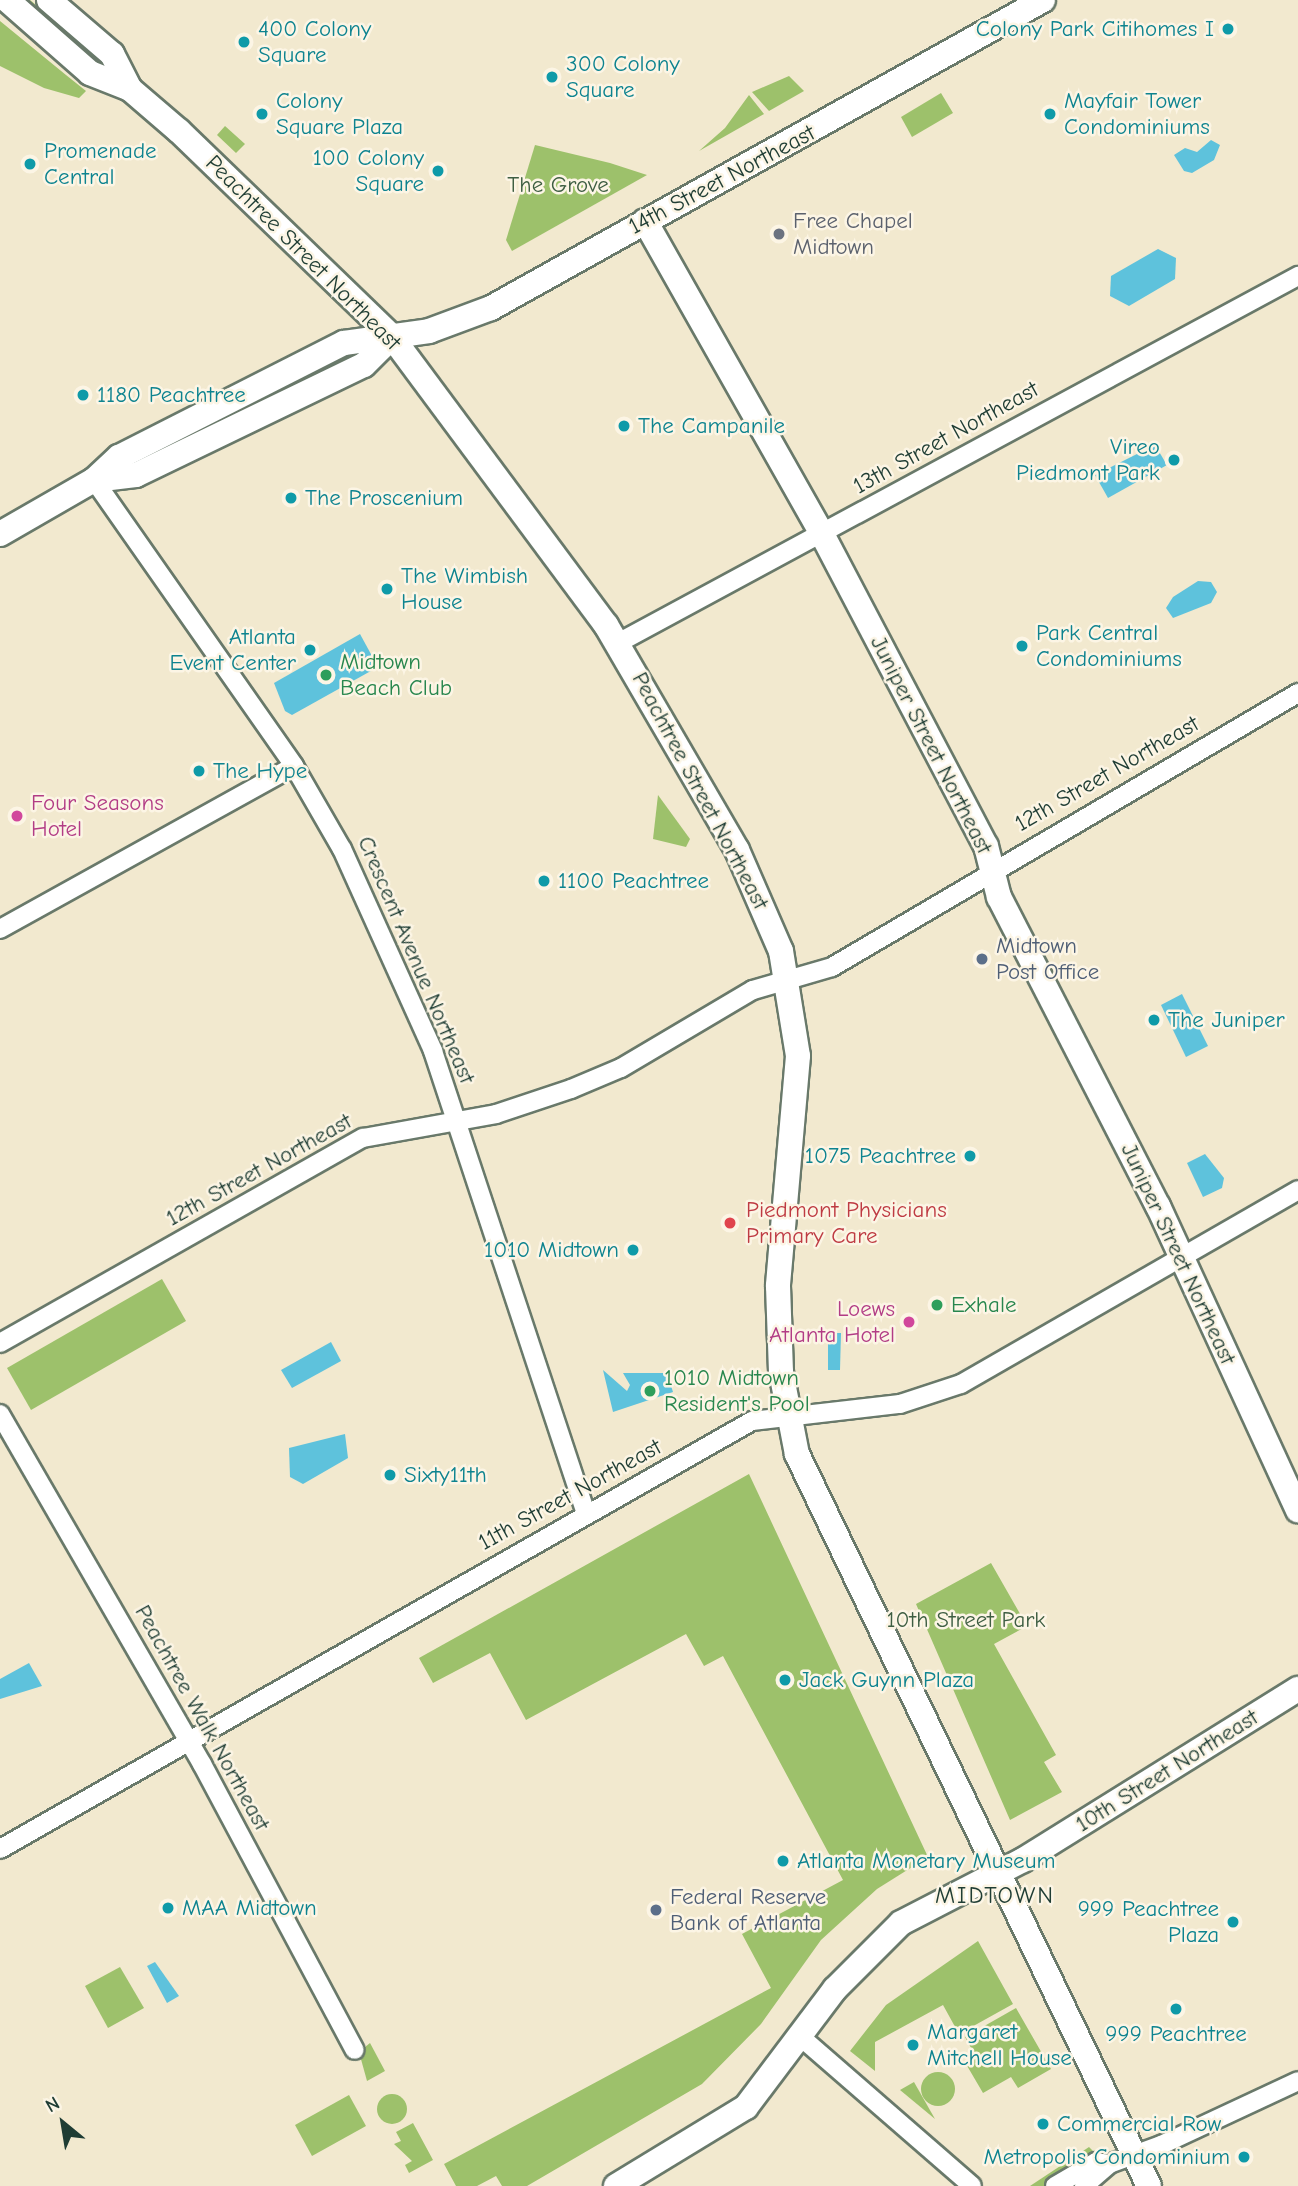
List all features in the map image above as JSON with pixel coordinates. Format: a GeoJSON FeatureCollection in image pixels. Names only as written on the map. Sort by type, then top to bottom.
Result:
{"type":"FeatureCollection","features":[{"type":"Feature","properties":{"kind":"main road","name":"Peachtree Street Northeast"},"geometry":{"type":"LineString","coordinates":[[7,0],[90,73],[130,89]]}},
{"type":"Feature","properties":{"kind":"main road","name":"Peachtree Street Northeast"},"geometry":{"type":"LineString","coordinates":[[48,0],[112,54],[130,89],[392,337],[523,506],[618,643],[737,850],[777,938],[787,981],[798,1068],[778,1286],[788,1415],[797,1454],[1149,2186]]}},
{"type":"Feature","properties":{"kind":"main road","name":"14th Street Northeast"},"geometry":{"type":"LineString","coordinates":[[0,534],[94,480],[135,475],[364,365],[392,337],[491,308],[1043,0]]}},
{"type":"Feature","properties":{"kind":"main road","name":"Juniper Street Northeast"},"geometry":{"type":"LineString","coordinates":[[645,221],[821,534],[986,846],[999,897],[1182,1257],[1298,1510]]}},
{"type":"Feature","properties":{"kind":"main road","name":"10th Street Northeast"},"geometry":{"type":"LineString","coordinates":[[615,2186],[746,2107],[868,1952],[901,1923],[996,1871],[1298,1689]]}},
{"type":"Feature","properties":{"kind":"street","name":"13th Street Northeast"},"geometry":{"type":"LineString","coordinates":[[618,643],[1298,276]]}},
{"type":"Feature","properties":{"kind":"street","name":"Crescent Avenue Northeast"},"geometry":{"type":"LineString","coordinates":[[94,480],[294,766],[342,849],[458,1121],[586,1513]]}},
{"type":"Feature","properties":{"kind":"street","name":"12th Street Northeast"},"geometry":{"type":"LineString","coordinates":[[0,1343],[363,1138],[458,1121],[596,1079],[753,990],[832,967],[1298,693]]}},
{"type":"Feature","properties":{"kind":"street"},"geometry":{"type":"LineString","coordinates":[[0,929],[294,766]]}},
{"type":"Feature","properties":{"kind":"street","name":"11th Street Northeast"},"geometry":{"type":"LineString","coordinates":[[0,1849],[586,1513],[752,1421],[900,1404],[944,1392],[1298,1190]]}},
{"type":"Feature","properties":{"kind":"street","name":"Peachtree Walk Northeast"},"geometry":{"type":"LineString","coordinates":[[0,1413],[189,1741],[355,2050]]}},
{"type":"Feature","properties":{"kind":"street"},"geometry":{"type":"LineString","coordinates":[[802,2038],[972,2186]]}},
{"type":"Feature","properties":{"kind":"street"},"geometry":{"type":"LineString","coordinates":[[1084,2186],[1109,2164],[1298,2081]]}},
{"type":"Feature","properties":{"kind":"street"},"geometry":{"type":"LineString","coordinates":[[1055,2186],[1096,2162],[1109,2164]]}},
{"type":"Feature","properties":{"kind":"green space"},"geometry":{"type":"Polygon","coordinates":[[[20,0],[30,0],[94,53],[90,59],[20,0]]]}},
{"type":"Feature","properties":{"kind":"green space"},"geometry":{"type":"Polygon","coordinates":[[[0,21],[86,91],[79,98],[44,88],[0,66],[0,21]]]}},
{"type":"Feature","properties":{"kind":"green space"},"geometry":{"type":"Polygon","coordinates":[[[789,76],[804,91],[769,111],[752,92],[789,76]]]}},
{"type":"Feature","properties":{"kind":"green space"},"geometry":{"type":"Polygon","coordinates":[[[941,93],[953,113],[912,137],[901,117],[941,93]]]}},
{"type":"Feature","properties":{"kind":"green space"},"geometry":{"type":"Polygon","coordinates":[[[749,95],[764,114],[699,151],[725,128],[749,95]]]}},
{"type":"Feature","properties":{"kind":"green space"},"geometry":{"type":"Polygon","coordinates":[[[225,126],[245,144],[236,153],[217,135],[225,126]]]}},
{"type":"Feature","properties":{"kind":"green space","name":"The Grove"},"geometry":{"type":"Polygon","coordinates":[[[535,145],[647,175],[512,251],[506,240],[535,145]]]}},
{"type":"Feature","properties":{"kind":"green space"},"geometry":{"type":"Polygon","coordinates":[[[658,795],[690,839],[686,847],[653,839],[658,795]]]}},
{"type":"Feature","properties":{"kind":"green space"},"geometry":{"type":"Polygon","coordinates":[[[162,1279],[186,1321],[31,1410],[7,1368],[162,1279]]]}},
{"type":"Feature","properties":{"kind":"green space"},"geometry":{"type":"Polygon","coordinates":[[[749,1474],[928,1857],[877,1889],[821,1940],[761,2024],[702,2084],[527,2186],[502,2186],[496,2176],[477,2186],[456,2186],[444,2164],[771,1988],[742,1934],[843,1880],[723,1656],[704,1666],[686,1634],[526,1720],[490,1653],[433,1683],[419,1658],[749,1474]]]}},
{"type":"Feature","properties":{"kind":"green space","name":"10th Street Park"},"geometry":{"type":"Polygon","coordinates":[[[991,1563],[1027,1626],[994,1644],[1056,1755],[1044,1762],[1062,1792],[1010,1820],[916,1604],[991,1563]]]}},
{"type":"Feature","properties":{"kind":"green space"},"geometry":{"type":"Polygon","coordinates":[[[978,1941],[1013,2004],[959,2034],[943,2005],[875,2042],[875,2071],[850,2051],[886,2005],[978,1941]]]}},
{"type":"Feature","properties":{"kind":"green space"},"geometry":{"type":"Polygon","coordinates":[[[120,1967],[144,2008],[108,2028],[85,1986],[120,1967]]]}},
{"type":"Feature","properties":{"kind":"green space"},"geometry":{"type":"Polygon","coordinates":[[[1016,2008],[1051,2069],[1018,2088],[1011,2077],[983,2093],[966,2064],[975,2055],[965,2037],[1016,2008]]]}},
{"type":"Feature","properties":{"kind":"green space"},"geometry":{"type":"Polygon","coordinates":[[[370,2043],[385,2071],[367,2081],[359,2052],[370,2043]]]}},
{"type":"Feature","properties":{"kind":"green space"},"geometry":{"type":"Polygon","coordinates":[[[938,2072],[950,2077],[955,2089],[950,2101],[938,2106],[926,2101],[921,2089],[926,2077],[938,2072]]]}},
{"type":"Feature","properties":{"kind":"green space"},"geometry":{"type":"Polygon","coordinates":[[[914,2082],[935,2119],[900,2090],[914,2082]]]}},
{"type":"Feature","properties":{"kind":"green space"},"geometry":{"type":"Polygon","coordinates":[[[392,2094],[403,2098],[407,2109],[403,2120],[392,2124],[381,2120],[377,2109],[381,2098],[392,2094]]]}},
{"type":"Feature","properties":{"kind":"green space"},"geometry":{"type":"Polygon","coordinates":[[[349,2095],[366,2126],[312,2156],[295,2125],[349,2095]]]}},
{"type":"Feature","properties":{"kind":"green space"},"geometry":{"type":"Polygon","coordinates":[[[413,2123],[433,2160],[409,2173],[405,2165],[412,2161],[394,2144],[401,2141],[396,2132],[413,2123]]]}},
{"type":"Feature","properties":{"kind":"green space"},"geometry":{"type":"Polygon","coordinates":[[[1089,2147],[1097,2155],[1044,2186],[1030,2186],[1089,2147]]]}},
{"type":"Feature","properties":{"kind":"water"},"geometry":{"type":"Polygon","coordinates":[[[1211,140],[1220,145],[1214,160],[1192,173],[1184,171],[1174,155],[1185,148],[1197,152],[1211,140]]]}},
{"type":"Feature","properties":{"kind":"water"},"geometry":{"type":"Polygon","coordinates":[[[1158,249],[1176,258],[1175,279],[1129,306],[1110,296],[1111,276],[1158,249]]]}},
{"type":"Feature","properties":{"kind":"water"},"geometry":{"type":"Polygon","coordinates":[[[1155,445],[1167,465],[1108,498],[1095,475],[1155,445]]]}},
{"type":"Feature","properties":{"kind":"water"},"geometry":{"type":"Polygon","coordinates":[[[1198,581],[1211,582],[1217,592],[1211,603],[1173,618],[1166,608],[1173,597],[1198,581]]]}},
{"type":"Feature","properties":{"kind":"water","name":"Midtown Beach Club"},"geometry":{"type":"Polygon","coordinates":[[[360,634],[378,667],[292,715],[285,711],[274,683],[360,634]]]}},
{"type":"Feature","properties":{"kind":"water"},"geometry":{"type":"Polygon","coordinates":[[[1182,994],[1208,1046],[1186,1057],[1161,1005],[1182,994]]]}},
{"type":"Feature","properties":{"kind":"water"},"geometry":{"type":"Polygon","coordinates":[[[1205,1154],[1224,1178],[1222,1188],[1203,1197],[1187,1163],[1205,1154]]]}},
{"type":"Feature","properties":{"kind":"water"},"geometry":{"type":"Polygon","coordinates":[[[828,1333],[841,1333],[840,1370],[828,1370],[828,1333]]]}},
{"type":"Feature","properties":{"kind":"water"},"geometry":{"type":"Polygon","coordinates":[[[331,1342],[341,1361],[292,1388],[281,1370],[331,1342]]]}},
{"type":"Feature","properties":{"kind":"water","name":"1010 Midtown Resident's Pool"},"geometry":{"type":"Polygon","coordinates":[[[603,1370],[627,1391],[630,1385],[623,1373],[667,1373],[673,1392],[613,1412],[603,1370]]]}},
{"type":"Feature","properties":{"kind":"water"},"geometry":{"type":"Polygon","coordinates":[[[345,1434],[348,1458],[303,1484],[290,1477],[289,1448],[345,1434]]]}},
{"type":"Feature","properties":{"kind":"water"},"geometry":{"type":"Polygon","coordinates":[[[29,1663],[42,1686],[0,1699],[0,1679],[29,1663]]]}},
{"type":"Feature","properties":{"kind":"water"},"geometry":{"type":"Polygon","coordinates":[[[155,1962],[179,1996],[167,2003],[147,1966],[155,1962]]]}},
{"type":"Feature","properties":{"kind":"place","name":"Colony Park Citihomes I"},"geometry":{"type":"Point","coordinates":[1228,29]}},
{"type":"Feature","properties":{"kind":"place","name":"400 Colony Square"},"geometry":{"type":"Point","coordinates":[244,42]}},
{"type":"Feature","properties":{"kind":"place","name":"300 Colony Square"},"geometry":{"type":"Point","coordinates":[552,77]}},
{"type":"Feature","properties":{"kind":"place","name":"Colony Square Plaza"},"geometry":{"type":"Point","coordinates":[262,114]}},
{"type":"Feature","properties":{"kind":"place","name":"Mayfair Tower Condominiums"},"geometry":{"type":"Point","coordinates":[1050,114]}},
{"type":"Feature","properties":{"kind":"place","name":"Promenade Central"},"geometry":{"type":"Point","coordinates":[30,164]}},
{"type":"Feature","properties":{"kind":"place","name":"100 Colony Square"},"geometry":{"type":"Point","coordinates":[438,171]}},
{"type":"Feature","properties":{"kind":"place","name":"Free Chapel Midtown"},"geometry":{"type":"Point","coordinates":[779,234]}},
{"type":"Feature","properties":{"kind":"place","name":"1180 Peachtree"},"geometry":{"type":"Point","coordinates":[83,395]}},
{"type":"Feature","properties":{"kind":"place","name":"The Campanile"},"geometry":{"type":"Point","coordinates":[624,426]}},
{"type":"Feature","properties":{"kind":"place","name":"Vireo Piedmont Park"},"geometry":{"type":"Point","coordinates":[1174,460]}},
{"type":"Feature","properties":{"kind":"place","name":"The Proscenium"},"geometry":{"type":"Point","coordinates":[291,498]}},
{"type":"Feature","properties":{"kind":"place","name":"The Wimbish House"},"geometry":{"type":"Point","coordinates":[387,589]}},
{"type":"Feature","properties":{"kind":"place","name":"Park Central Condominiums"},"geometry":{"type":"Point","coordinates":[1022,646]}},
{"type":"Feature","properties":{"kind":"place","name":"Atlanta Event Center"},"geometry":{"type":"Point","coordinates":[310,650]}},
{"type":"Feature","properties":{"kind":"place","name":"Midtown Beach Club"},"geometry":{"type":"Point","coordinates":[326,675]}},
{"type":"Feature","properties":{"kind":"place","name":"The Hype"},"geometry":{"type":"Point","coordinates":[199,771]}},
{"type":"Feature","properties":{"kind":"place","name":"Four Seasons Hotel"},"geometry":{"type":"Point","coordinates":[17,816]}},
{"type":"Feature","properties":{"kind":"place","name":"1100 Peachtree"},"geometry":{"type":"Point","coordinates":[544,881]}},
{"type":"Feature","properties":{"kind":"place","name":"Midtown Post Office"},"geometry":{"type":"Point","coordinates":[982,959]}},
{"type":"Feature","properties":{"kind":"place","name":"The Juniper"},"geometry":{"type":"Point","coordinates":[1154,1020]}},
{"type":"Feature","properties":{"kind":"place","name":"1075 Peachtree"},"geometry":{"type":"Point","coordinates":[970,1156]}},
{"type":"Feature","properties":{"kind":"place","name":"Piedmont Physicians Primary Care"},"geometry":{"type":"Point","coordinates":[730,1223]}},
{"type":"Feature","properties":{"kind":"place","name":"1010 Midtown"},"geometry":{"type":"Point","coordinates":[633,1250]}},
{"type":"Feature","properties":{"kind":"place","name":"Exhale"},"geometry":{"type":"Point","coordinates":[937,1305]}},
{"type":"Feature","properties":{"kind":"place","name":"Loews Atlanta Hotel"},"geometry":{"type":"Point","coordinates":[909,1322]}},
{"type":"Feature","properties":{"kind":"place","name":"1010 Midtown Resident's Pool"},"geometry":{"type":"Point","coordinates":[650,1391]}},
{"type":"Feature","properties":{"kind":"place","name":"Sixty11th"},"geometry":{"type":"Point","coordinates":[390,1475]}},
{"type":"Feature","properties":{"kind":"place","name":"Jack Guynn Plaza"},"geometry":{"type":"Point","coordinates":[785,1680]}},
{"type":"Feature","properties":{"kind":"place","name":"Atlanta Monetary Museum"},"geometry":{"type":"Point","coordinates":[783,1861]}},
{"type":"Feature","properties":{"kind":"place","name":"MAA Midtown"},"geometry":{"type":"Point","coordinates":[168,1908]}},
{"type":"Feature","properties":{"kind":"place","name":"Federal Reserve Bank of Atlanta"},"geometry":{"type":"Point","coordinates":[656,1910]}},
{"type":"Feature","properties":{"kind":"place","name":"999 Peachtree Plaza"},"geometry":{"type":"Point","coordinates":[1233,1922]}},
{"type":"Feature","properties":{"kind":"place","name":"999 Peachtree"},"geometry":{"type":"Point","coordinates":[1176,2009]}},
{"type":"Feature","properties":{"kind":"place","name":"Margaret Mitchell House"},"geometry":{"type":"Point","coordinates":[913,2045]}},
{"type":"Feature","properties":{"kind":"place","name":"Commercial Row"},"geometry":{"type":"Point","coordinates":[1043,2124]}},
{"type":"Feature","properties":{"kind":"place","name":"Metropolis Condominium"},"geometry":{"type":"Point","coordinates":[1244,2157]}},
{"type":"Feature","properties":{"kind":"district","name":"MIDTOWN"},"geometry":{"type":"Point","coordinates":[995,1896]}}]}
